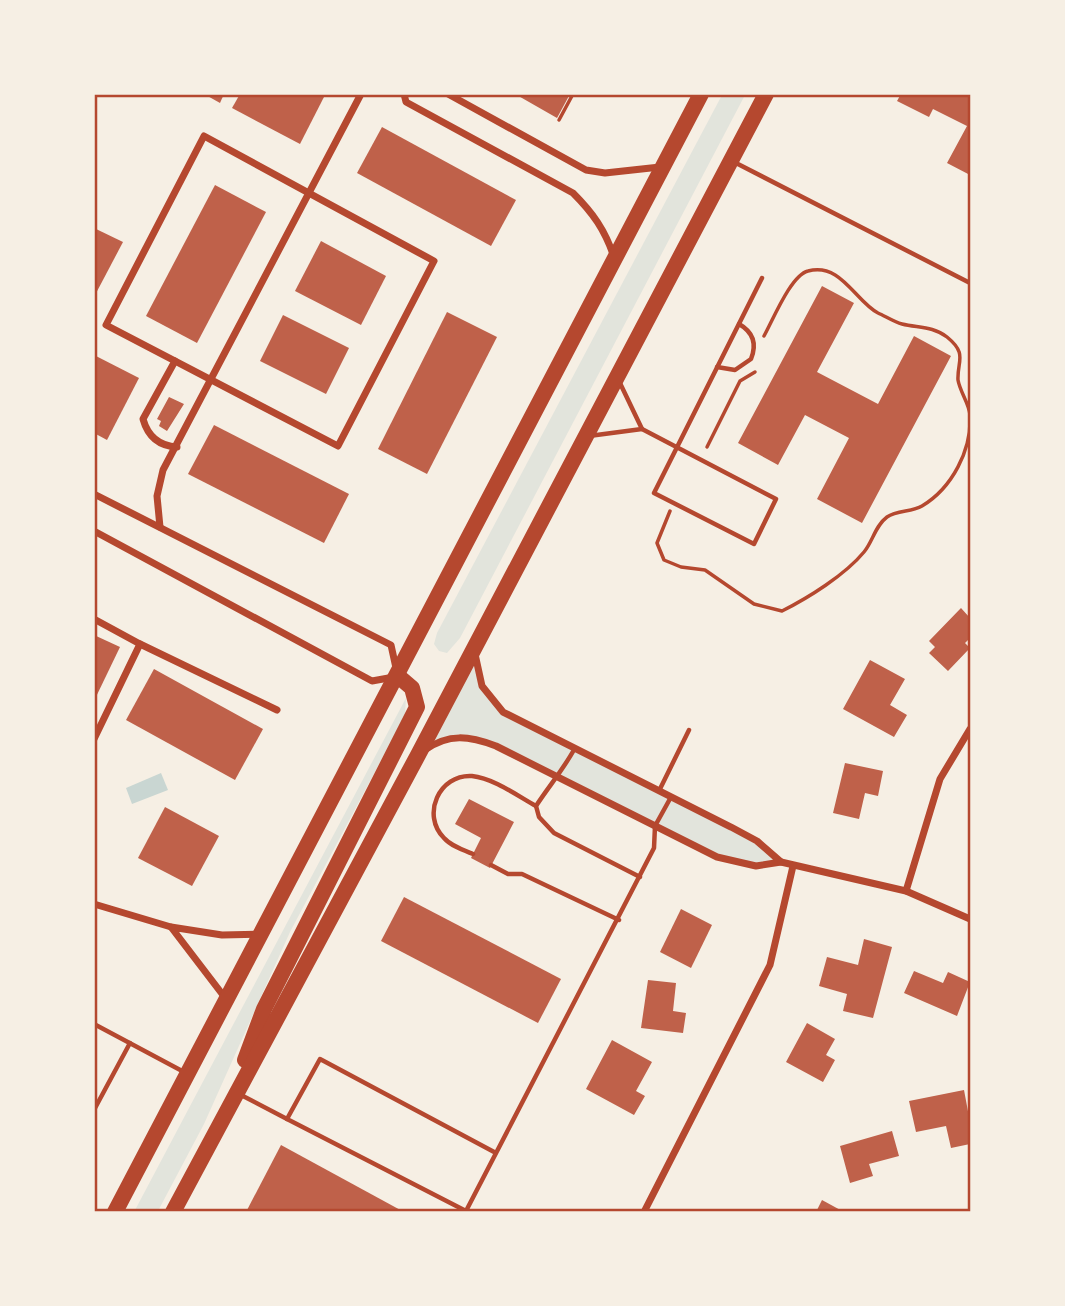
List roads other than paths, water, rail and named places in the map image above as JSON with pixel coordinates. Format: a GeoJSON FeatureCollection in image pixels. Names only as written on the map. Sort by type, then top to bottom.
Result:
{"type":"FeatureCollection","features":[{"type":"Feature","properties":{"kind":"highway"},"geometry":{"type":"LineString","coordinates":[[116,1212],[701,94]]}},
{"type":"Feature","properties":{"kind":"highway"},"geometry":{"type":"LineString","coordinates":[[173,1212],[475,648],[766,94]]}},
{"type":"Feature","properties":{"kind":"highway"},"geometry":{"type":"LineString","coordinates":[[235,1093],[264,1009],[417,707],[412,688],[398,676]]}},
{"type":"Feature","properties":{"kind":"street"},"geometry":{"type":"LineString","coordinates":[[160,527],[158,483],[361,94]]}},
{"type":"Feature","properties":{"kind":"street"},"geometry":{"type":"LineString","coordinates":[[404,94],[406,102],[573,193],[592,212],[606,234],[615,260]]}},
{"type":"Feature","properties":{"kind":"street"},"geometry":{"type":"LineString","coordinates":[[448,94],[586,170],[625,172],[664,166]]}},
{"type":"Feature","properties":{"kind":"street"},"geometry":{"type":"LineString","coordinates":[[204,136],[310,193],[435,261],[338,446],[106,325],[204,136]]}},
{"type":"Feature","properties":{"kind":"street"},"geometry":{"type":"LineString","coordinates":[[175,361],[143,419],[151,436],[158,442],[177,447]]}},
{"type":"Feature","properties":{"kind":"street"},"geometry":{"type":"LineString","coordinates":[[94,494],[391,645],[398,676],[372,681],[94,531]]}},
{"type":"Feature","properties":{"kind":"street"},"geometry":{"type":"LineString","coordinates":[[94,619],[277,710]]}},
{"type":"Feature","properties":{"kind":"street"},"geometry":{"type":"LineString","coordinates":[[94,739],[140,644]]}},
{"type":"Feature","properties":{"kind":"street"},"geometry":{"type":"LineString","coordinates":[[475,648],[480,679],[492,701],[503,712],[757,841],[781,862],[906,891],[971,919]]}},
{"type":"Feature","properties":{"kind":"street"},"geometry":{"type":"LineString","coordinates":[[906,891],[940,779],[971,729]]}},
{"type":"Feature","properties":{"kind":"street"},"geometry":{"type":"LineString","coordinates":[[418,755],[436,742],[457,736],[475,738],[717,857],[756,866],[781,862]]}},
{"type":"Feature","properties":{"kind":"street"},"geometry":{"type":"LineString","coordinates":[[644,1212],[770,965],[793,866]]}},
{"type":"Feature","properties":{"kind":"street"},"geometry":{"type":"LineString","coordinates":[[94,904],[171,927],[222,935],[261,934]]}},
{"type":"Feature","properties":{"kind":"street"},"geometry":{"type":"LineString","coordinates":[[171,927],[227,1000]]}},
{"type":"Feature","properties":{"kind":"lane"},"geometry":{"type":"LineString","coordinates":[[731,160],[971,283]]}},
{"type":"Feature","properties":{"kind":"lane"},"geometry":{"type":"LineString","coordinates":[[617,376],[642,429],[676,448],[776,499],[754,544],[654,493],[676,448],[762,278]]}},
{"type":"Feature","properties":{"kind":"lane"},"geometry":{"type":"LineString","coordinates":[[717,367],[736,370],[751,359],[754,348],[752,338],[739,324]]}},
{"type":"Feature","properties":{"kind":"lane"},"geometry":{"type":"LineString","coordinates":[[585,436],[642,429]]}},
{"type":"Feature","properties":{"kind":"lane"},"geometry":{"type":"LineString","coordinates":[[659,791],[689,730]]}},
{"type":"Feature","properties":{"kind":"lane"},"geometry":{"type":"LineString","coordinates":[[536,806],[548,787],[559,777],[575,748]]}},
{"type":"Feature","properties":{"kind":"lane"},"geometry":{"type":"LineString","coordinates":[[473,854],[445,840],[434,821],[436,798],[451,781],[473,776],[485,779],[536,806],[539,817],[554,833],[640,877]]}},
{"type":"Feature","properties":{"kind":"lane"},"geometry":{"type":"LineString","coordinates":[[235,1093],[466,1211],[619,920],[654,848],[655,826],[671,797]]}},
{"type":"Feature","properties":{"kind":"lane"},"geometry":{"type":"LineString","coordinates":[[491,865],[508,874],[522,874],[619,920]]}},
{"type":"Feature","properties":{"kind":"lane"},"geometry":{"type":"LineString","coordinates":[[94,1024],[188,1074]]}},
{"type":"Feature","properties":{"kind":"lane"},"geometry":{"type":"LineString","coordinates":[[94,1110],[130,1043]]}},
{"type":"Feature","properties":{"kind":"lane"},"geometry":{"type":"LineString","coordinates":[[287,1119],[320,1059],[496,1153]]}}]}
